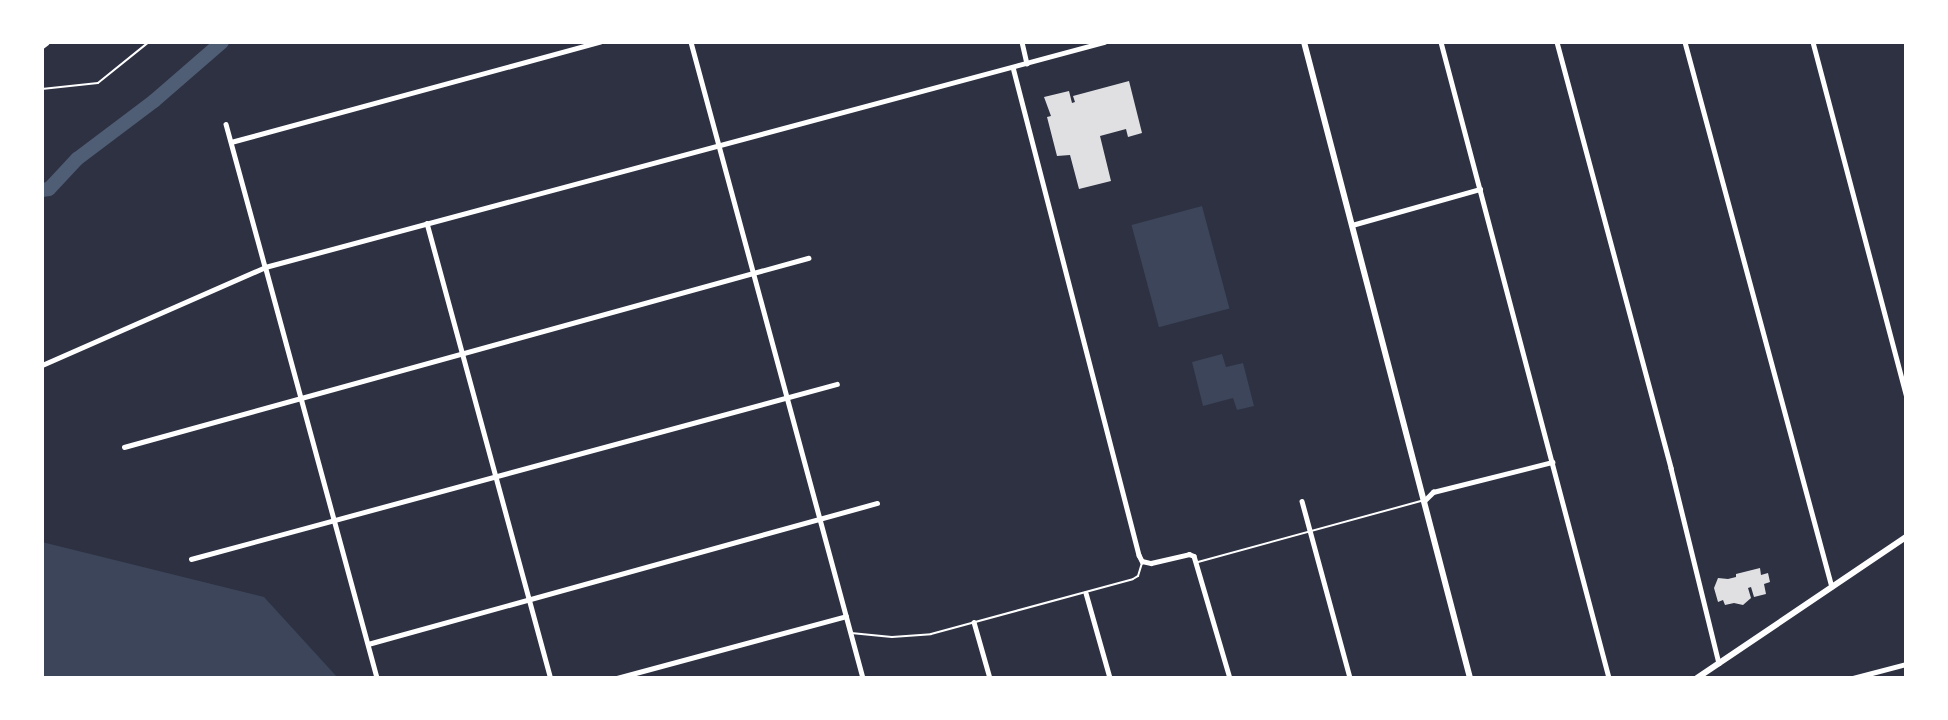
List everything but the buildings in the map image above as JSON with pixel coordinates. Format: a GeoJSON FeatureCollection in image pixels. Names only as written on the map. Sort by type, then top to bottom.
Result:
{"type":"FeatureCollection","features":[{"type":"Feature","properties":{"kind":"highway"},"geometry":{"type":"LineString","coordinates":[[42,45],[46,42]]}},
{"type":"Feature","properties":{"kind":"main road"},"geometry":{"type":"LineString","coordinates":[[1304,42],[1470,678]]}},
{"type":"Feature","properties":{"kind":"main road"},"geometry":{"type":"LineString","coordinates":[[1697,678],[1906,537]]}},
{"type":"Feature","properties":{"kind":"street"},"geometry":{"type":"LineString","coordinates":[[231,142],[600,42]]}},
{"type":"Feature","properties":{"kind":"street"},"geometry":{"type":"LineString","coordinates":[[691,42],[863,678]]}},
{"type":"Feature","properties":{"kind":"street"},"geometry":{"type":"LineString","coordinates":[[1022,42],[1027,63]]}},
{"type":"Feature","properties":{"kind":"street"},"geometry":{"type":"LineString","coordinates":[[42,365],[265,267],[1104,42]]}},
{"type":"Feature","properties":{"kind":"street"},"geometry":{"type":"LineString","coordinates":[[1441,42],[1609,678]]}},
{"type":"Feature","properties":{"kind":"street"},"geometry":{"type":"LineString","coordinates":[[1557,42],[1671,468],[1719,663]]}},
{"type":"Feature","properties":{"kind":"street"},"geometry":{"type":"LineString","coordinates":[[1686,42],[1832,587]]}},
{"type":"Feature","properties":{"kind":"street"},"geometry":{"type":"LineString","coordinates":[[1813,42],[1906,395]]}},
{"type":"Feature","properties":{"kind":"street"},"geometry":{"type":"LineString","coordinates":[[1013,67],[1111,452],[1142,561],[1151,563],[1189,554],[1194,556],[1230,678]]}},
{"type":"Feature","properties":{"kind":"street"},"geometry":{"type":"LineString","coordinates":[[226,124],[299,399],[377,678]]}},
{"type":"Feature","properties":{"kind":"street"},"geometry":{"type":"LineString","coordinates":[[1352,225],[1480,189]]}},
{"type":"Feature","properties":{"kind":"street"},"geometry":{"type":"LineString","coordinates":[[427,223],[551,678]]}},
{"type":"Feature","properties":{"kind":"street"},"geometry":{"type":"LineString","coordinates":[[124,447],[808,258]]}},
{"type":"Feature","properties":{"kind":"street"},"geometry":{"type":"LineString","coordinates":[[190,559],[837,384]]}},
{"type":"Feature","properties":{"kind":"street"},"geometry":{"type":"LineString","coordinates":[[1424,501],[1433,492],[1552,462]]}},
{"type":"Feature","properties":{"kind":"street"},"geometry":{"type":"LineString","coordinates":[[1302,501],[1350,678]]}},
{"type":"Feature","properties":{"kind":"street"},"geometry":{"type":"LineString","coordinates":[[368,644],[877,502]]}},
{"type":"Feature","properties":{"kind":"street"},"geometry":{"type":"LineString","coordinates":[[1086,593],[1110,678]]}},
{"type":"Feature","properties":{"kind":"street"},"geometry":{"type":"LineString","coordinates":[[616,678],[846,615]]}},
{"type":"Feature","properties":{"kind":"street"},"geometry":{"type":"LineString","coordinates":[[974,622],[990,678]]}},
{"type":"Feature","properties":{"kind":"street"},"geometry":{"type":"LineString","coordinates":[[1853,678],[1906,664]]}},
{"type":"Feature","properties":{"kind":"lane"},"geometry":{"type":"LineString","coordinates":[[1197,562],[1424,501]]}},
{"type":"Feature","properties":{"kind":"lane"},"geometry":{"type":"LineString","coordinates":[[851,633],[892,637],[917,636],[974,622],[1133,579],[1140,571],[1142,561]]}},
{"type":"Feature","properties":{"kind":"path"},"geometry":{"type":"LineString","coordinates":[[42,89],[98,83],[149,42]]}},
{"type":"Feature","properties":{"kind":"shaded area"},"geometry":{"type":"Polygon","coordinates":[[[1202,206],[1229,308],[1159,327],[1131,225],[1202,206]]]}},
{"type":"Feature","properties":{"kind":"shaded area"},"geometry":{"type":"Polygon","coordinates":[[[1222,354],[1226,367],[1243,363],[1254,406],[1237,410],[1233,398],[1203,406],[1192,362],[1222,354]]]}},
{"type":"Feature","properties":{"kind":"shaded area"},"geometry":{"type":"Polygon","coordinates":[[[42,542],[264,597],[338,678],[42,678],[42,542]]]}},
{"type":"Feature","properties":{"kind":"waterway"},"geometry":{"type":"LineString","coordinates":[[42,190],[49,189],[77,159],[154,101],[222,42]]}}]}
